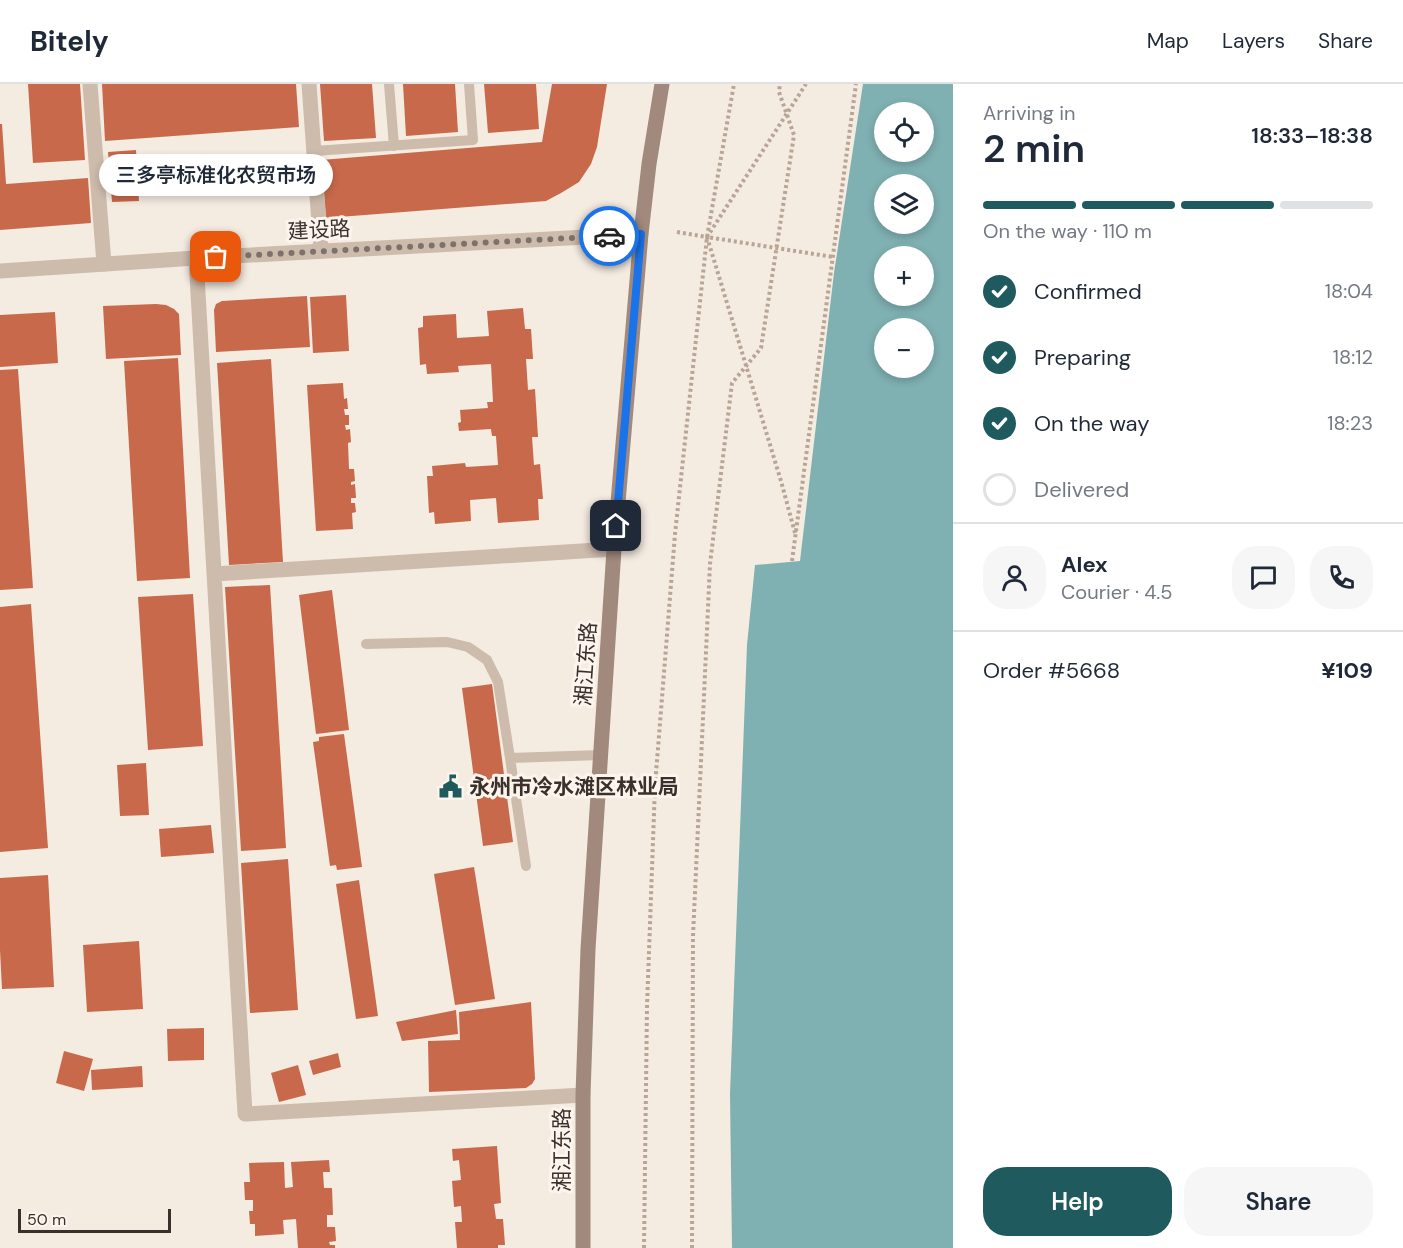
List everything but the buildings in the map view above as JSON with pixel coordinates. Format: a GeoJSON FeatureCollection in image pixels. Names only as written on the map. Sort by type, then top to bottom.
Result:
{"type":"FeatureCollection","features":[{"type":"Feature","properties":{"kind":"main road","name":"湘江东路"},"geometry":{"type":"LineString","coordinates":[[583,1248],[583,1095],[588,949],[614,549],[641,234],[662,84]]}},
{"type":"Feature","properties":{"kind":"street"},"geometry":{"type":"LineString","coordinates":[[90,84],[104,264]]}},
{"type":"Feature","properties":{"kind":"street"},"geometry":{"type":"LineString","coordinates":[[309,84],[321,251]]}},
{"type":"Feature","properties":{"kind":"street","name":"建设路"},"geometry":{"type":"LineString","coordinates":[[0,271],[641,234]]}},
{"type":"Feature","properties":{"kind":"street"},"geometry":{"type":"LineString","coordinates":[[196,258],[245,1114],[583,1095]]}},
{"type":"Feature","properties":{"kind":"street"},"geometry":{"type":"LineString","coordinates":[[214,574],[614,549]]}},
{"type":"Feature","properties":{"kind":"lane"},"geometry":{"type":"LineString","coordinates":[[389,84],[394,146]]}},
{"type":"Feature","properties":{"kind":"lane"},"geometry":{"type":"LineString","coordinates":[[314,151],[473,140],[470,84]]}},
{"type":"Feature","properties":{"kind":"lane"},"geometry":{"type":"LineString","coordinates":[[366,645],[447,642],[468,647],[487,660],[498,682],[525,866]]}},
{"type":"Feature","properties":{"kind":"lane"},"geometry":{"type":"LineString","coordinates":[[510,758],[601,755]]}},
{"type":"Feature","properties":{"kind":"path"},"geometry":{"type":"LineString","coordinates":[[644,1248],[646,1007],[655,786],[675,534],[707,237],[734,84]]}},
{"type":"Feature","properties":{"kind":"path"},"geometry":{"type":"LineString","coordinates":[[692,1248],[693,936],[710,564],[732,383],[761,348],[794,135],[779,92],[780,84]]}},
{"type":"Feature","properties":{"kind":"path"},"geometry":{"type":"LineString","coordinates":[[796,537],[707,237],[806,84]]}},
{"type":"Feature","properties":{"kind":"path"},"geometry":{"type":"LineString","coordinates":[[792,561],[856,84]]}},
{"type":"Feature","properties":{"kind":"path"},"geometry":{"type":"LineString","coordinates":[[677,232],[834,257]]}},
{"type":"Feature","properties":{"kind":"water"},"geometry":{"type":"Polygon","coordinates":[[[863,84],[953,84],[953,1248],[732,1248],[730,1094],[747,645],[755,565],[800,561],[834,273],[863,84]]]}},
{"type":"Feature","properties":{"kind":"way so far"},"geometry":{"type":"LineString","coordinates":[[216,257],[609,236]]}},
{"type":"Feature","properties":{"kind":"place","name":"三多亭标准化农贸市场"},"geometry":{"type":"Point","coordinates":[216,257]}},
{"type":"Feature","properties":{"kind":"place","name":"永州市冷水滩区林业局"},"geometry":{"type":"Point","coordinates":[451,787]}},
{"type":"Feature","properties":{"kind":"route"},"geometry":{"type":"LineString","coordinates":[[609,236],[641,234],[616,526]]}}]}
